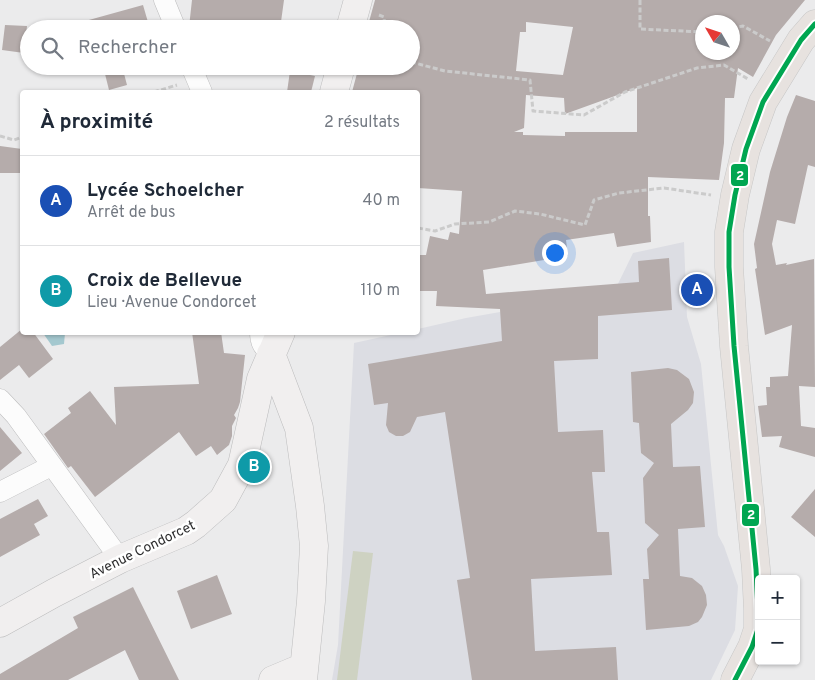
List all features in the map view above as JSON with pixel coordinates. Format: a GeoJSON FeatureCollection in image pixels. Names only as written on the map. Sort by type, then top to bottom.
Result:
{"type":"FeatureCollection","features":[{"type":"Feature","properties":{"kind":"main road"},"geometry":{"type":"LineString","coordinates":[[352,20],[358,0]]}},
{"type":"Feature","properties":{"kind":"main road"},"geometry":{"type":"LineString","coordinates":[[736,680],[752,647],[758,629],[758,610],[756,569],[734,346],[729,267],[730,232],[735,195],[746,148],[763,102],[801,40],[815,24]]}},
{"type":"Feature","properties":{"kind":"main road"},"geometry":{"type":"LineString","coordinates":[[334,90],[338,75]]}},
{"type":"Feature","properties":{"kind":"main road"},"geometry":{"type":"LineString","coordinates":[[271,340],[299,428],[314,546],[311,601],[303,673],[273,680]]}},
{"type":"Feature","properties":{"kind":"main road","name":"Avenue Condorcet"},"geometry":{"type":"LineString","coordinates":[[0,623],[120,559],[186,531],[224,500],[242,465],[271,340]]}},
{"type":"Feature","properties":{"kind":"street"},"geometry":{"type":"LineString","coordinates":[[164,0],[172,20]]}},
{"type":"Feature","properties":{"kind":"street"},"geometry":{"type":"LineString","coordinates":[[195,75],[201,90]]}},
{"type":"Feature","properties":{"kind":"street"},"geometry":{"type":"LineString","coordinates":[[0,399],[16,416],[120,559]]}},
{"type":"Feature","properties":{"kind":"street"},"geometry":{"type":"LineString","coordinates":[[0,492],[51,466]]}},
{"type":"Feature","properties":{"kind":"path"},"geometry":{"type":"LineString","coordinates":[[640,0],[640,29],[695,32]]}},
{"type":"Feature","properties":{"kind":"path"},"geometry":{"type":"LineString","coordinates":[[740,27],[743,26],[776,44]]}},
{"type":"Feature","properties":{"kind":"path"},"geometry":{"type":"LineString","coordinates":[[420,64],[446,71],[530,80],[533,111],[584,115],[626,92],[697,68],[724,65],[755,83]]}},
{"type":"Feature","properties":{"kind":"path"},"geometry":{"type":"LineString","coordinates":[[0,136],[14,140],[20,138]]}},
{"type":"Feature","properties":{"kind":"path"},"geometry":{"type":"LineString","coordinates":[[420,228],[435,231],[455,224],[489,222],[515,211],[540,214],[585,225],[594,200],[619,193],[664,188],[719,196]]}},
{"type":"Feature","properties":{"kind":"shaded area"},"geometry":{"type":"Polygon","coordinates":[[[684,242],[687,317],[701,364],[718,535],[724,546],[738,586],[735,630],[711,680],[332,680],[338,645],[354,343],[391,335],[420,335],[420,329],[466,318],[614,292],[633,253],[684,242]]]}},
{"type":"Feature","properties":{"kind":"green space"},"geometry":{"type":"Polygon","coordinates":[[[353,551],[373,553],[357,680],[337,680],[353,551]]]}},
{"type":"Feature","properties":{"kind":"water"},"geometry":{"type":"Polygon","coordinates":[[[44,335],[65,335],[64,344],[52,346],[44,335]]]}},
{"type":"Feature","properties":{"kind":"building"},"geometry":{"type":"Polygon","coordinates":[[[192,0],[284,0],[281,20],[190,20],[192,0]]]}},
{"type":"Feature","properties":{"kind":"building"},"geometry":{"type":"Polygon","coordinates":[[[375,0],[805,0],[776,35],[753,77],[738,68],[734,98],[725,98],[724,143],[719,180],[648,177],[648,216],[650,216],[651,242],[617,247],[614,233],[566,240],[568,256],[483,270],[486,294],[639,282],[638,261],[669,258],[672,310],[598,316],[598,359],[554,361],[558,432],[603,430],[605,472],[592,472],[597,532],[609,532],[612,575],[531,579],[535,651],[616,647],[618,680],[472,680],[457,580],[470,578],[445,412],[417,417],[410,432],[403,436],[396,436],[389,432],[386,425],[388,403],[374,405],[368,364],[502,341],[500,309],[436,306],[437,291],[420,291],[420,255],[426,255],[430,236],[448,240],[450,232],[459,234],[462,191],[420,188],[420,90],[353,90],[357,75],[420,75],[420,20],[369,20],[375,0]],[[526,22],[526,32],[520,32],[516,71],[563,75],[573,27],[526,22]],[[637,88],[565,114],[564,98],[526,95],[524,128],[514,132],[523,132],[523,135],[565,136],[565,132],[637,132],[637,88]]]}},
{"type":"Feature","properties":{"kind":"building"},"geometry":{"type":"Polygon","coordinates":[[[143,5],[147,20],[89,20],[143,5]]]}},
{"type":"Feature","properties":{"kind":"building"},"geometry":{"type":"Polygon","coordinates":[[[5,25],[20,26],[20,52],[2,50],[5,25]]]}},
{"type":"Feature","properties":{"kind":"building"},"geometry":{"type":"Polygon","coordinates":[[[105,75],[124,75],[127,85],[109,90],[105,75]]]}},
{"type":"Feature","properties":{"kind":"building"},"geometry":{"type":"Polygon","coordinates":[[[289,75],[315,76],[312,90],[287,90],[289,75]]]}},
{"type":"Feature","properties":{"kind":"building"},"geometry":{"type":"Polygon","coordinates":[[[796,95],[815,101],[815,167],[808,165],[795,224],[777,220],[772,244],[776,265],[787,263],[786,265],[814,259],[815,387],[799,386],[801,426],[815,428],[815,457],[779,447],[782,436],[762,437],[758,406],[767,405],[766,387],[770,387],[770,377],[788,376],[792,325],[765,335],[755,269],[757,268],[754,244],[770,172],[796,95]]]}},
{"type":"Feature","properties":{"kind":"building"},"geometry":{"type":"Polygon","coordinates":[[[0,146],[20,149],[20,173],[0,173],[0,146]]]}},
{"type":"Feature","properties":{"kind":"building"},"geometry":{"type":"Polygon","coordinates":[[[20,331],[20,335],[35,335],[53,359],[29,378],[19,365],[0,380],[0,347],[20,331]]]}},
{"type":"Feature","properties":{"kind":"building"},"geometry":{"type":"Polygon","coordinates":[[[192,335],[221,335],[224,353],[245,355],[240,402],[234,415],[236,418],[232,426],[232,436],[229,445],[217,455],[211,446],[196,456],[179,432],[95,497],[71,466],[68,468],[44,434],[71,413],[68,408],[90,391],[116,425],[114,387],[199,384],[192,335]]]}},
{"type":"Feature","properties":{"kind":"building"},"geometry":{"type":"Polygon","coordinates":[[[668,368],[677,370],[689,379],[694,392],[693,403],[688,410],[671,424],[673,467],[700,466],[705,527],[678,529],[680,576],[692,578],[702,586],[706,595],[707,605],[698,622],[689,626],[646,630],[643,579],[649,579],[647,549],[659,535],[645,523],[643,478],[654,463],[641,453],[639,423],[633,422],[631,372],[668,368]]]}},
{"type":"Feature","properties":{"kind":"building"},"geometry":{"type":"Polygon","coordinates":[[[0,427],[22,453],[0,471],[0,427]]]}},
{"type":"Feature","properties":{"kind":"building"},"geometry":{"type":"Polygon","coordinates":[[[815,489],[815,537],[791,517],[815,489]]]}},
{"type":"Feature","properties":{"kind":"building"},"geometry":{"type":"Polygon","coordinates":[[[38,499],[48,516],[34,524],[40,535],[0,557],[0,519],[38,499]]]}},
{"type":"Feature","properties":{"kind":"building"},"geometry":{"type":"Polygon","coordinates":[[[217,575],[232,614],[191,629],[177,591],[217,575]]]}},
{"type":"Feature","properties":{"kind":"building"},"geometry":{"type":"Polygon","coordinates":[[[133,587],[179,680],[139,680],[125,650],[68,680],[0,680],[0,674],[78,628],[73,617],[133,587]]]}},
{"type":"Feature","properties":{"kind":"transit line","name":"2"},"geometry":{"type":"LineString","coordinates":[[735,680],[752,647],[758,629],[758,610],[756,569],[734,346],[729,267],[729,232],[735,195],[746,149],[763,102],[801,40],[815,24]]}},
{"type":"Feature","properties":{"kind":"place","name":"Lycée Schoelcher"},"geometry":{"type":"Point","coordinates":[697,290]}},
{"type":"Feature","properties":{"kind":"place","name":"Croix de Bellevue"},"geometry":{"type":"Point","coordinates":[254,467]}}]}
